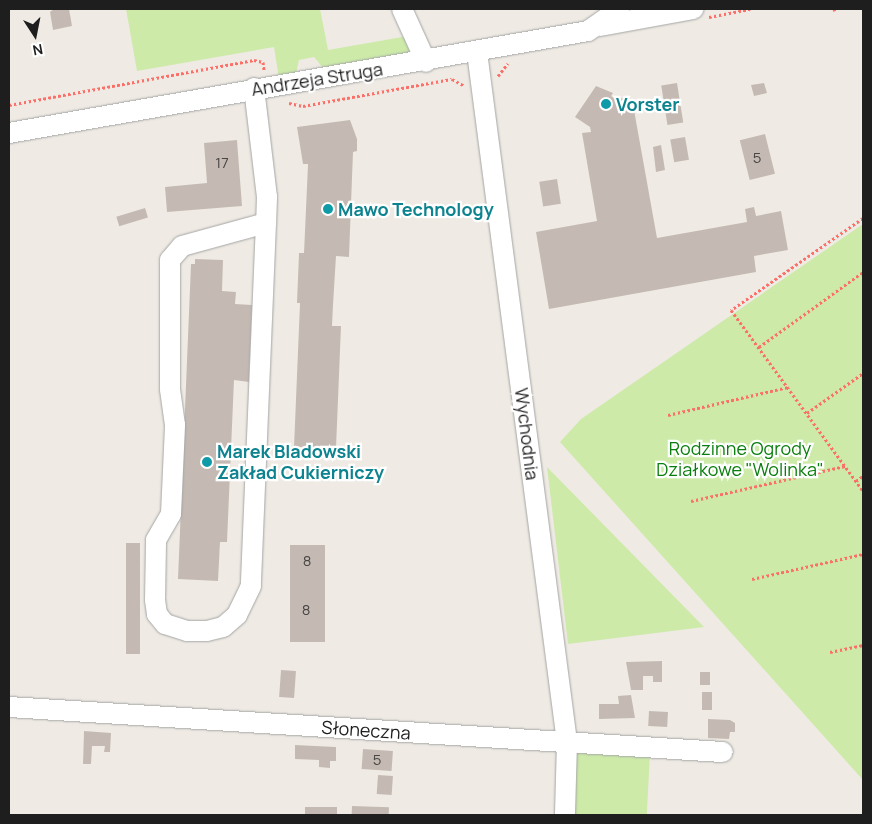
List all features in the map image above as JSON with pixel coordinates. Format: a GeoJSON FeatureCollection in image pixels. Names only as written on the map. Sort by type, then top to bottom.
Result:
{"type":"FeatureCollection","features":[{"type":"Feature","properties":{"kind":"street","name":"Andrzeja Struga"},"geometry":{"type":"LineString","coordinates":[[9,133],[254,88],[426,62],[477,52],[597,26],[620,9]]}},
{"type":"Feature","properties":{"kind":"street"},"geometry":{"type":"LineString","coordinates":[[597,26],[694,9]]}},
{"type":"Feature","properties":{"kind":"street"},"geometry":{"type":"LineString","coordinates":[[408,10],[426,62]]}},
{"type":"Feature","properties":{"kind":"street","name":"Wychodnia"},"geometry":{"type":"LineString","coordinates":[[477,52],[567,742],[565,815]]}},
{"type":"Feature","properties":{"kind":"street"},"geometry":{"type":"LineString","coordinates":[[254,88],[267,197],[266,223],[251,586],[237,616],[223,627],[207,631],[187,631],[165,624],[157,614],[156,600],[156,540],[171,514],[175,425],[170,389],[170,260],[182,246],[266,223]]}},
{"type":"Feature","properties":{"kind":"street","name":"Słoneczna"},"geometry":{"type":"LineString","coordinates":[[9,707],[723,752]]}},
{"type":"Feature","properties":{"kind":"path"},"geometry":{"type":"LineString","coordinates":[[744,10],[750,9]]}},
{"type":"Feature","properties":{"kind":"path"},"geometry":{"type":"LineString","coordinates":[[863,218],[731,310],[863,491]]}},
{"type":"Feature","properties":{"kind":"path"},"geometry":{"type":"LineString","coordinates":[[759,347],[863,272]]}},
{"type":"Feature","properties":{"kind":"path"},"geometry":{"type":"LineString","coordinates":[[807,413],[863,373]]}},
{"type":"Feature","properties":{"kind":"path"},"geometry":{"type":"LineString","coordinates":[[668,415],[788,387]]}},
{"type":"Feature","properties":{"kind":"path"},"geometry":{"type":"LineString","coordinates":[[691,501],[845,466]]}},
{"type":"Feature","properties":{"kind":"path"},"geometry":{"type":"LineString","coordinates":[[856,481],[863,476]]}},
{"type":"Feature","properties":{"kind":"path"},"geometry":{"type":"LineString","coordinates":[[752,579],[863,554]]}},
{"type":"Feature","properties":{"kind":"path"},"geometry":{"type":"LineString","coordinates":[[830,652],[863,645]]}},
{"type":"Feature","properties":{"kind":"green space"},"geometry":{"type":"Polygon","coordinates":[[[126,9],[320,9],[328,50],[408,36],[411,47],[406,56],[324,69],[314,57],[299,60],[296,73],[279,79],[274,47],[137,71],[126,9]]]}},
{"type":"Feature","properties":{"kind":"green space","name":"Rodzinne Ogrody Działkowe \"Wolinka\""},"geometry":{"type":"Polygon","coordinates":[[[863,224],[863,780],[560,442],[581,419],[863,224]]]}},
{"type":"Feature","properties":{"kind":"green space"},"geometry":{"type":"Polygon","coordinates":[[[547,467],[704,627],[568,644],[547,467]]]}},
{"type":"Feature","properties":{"kind":"green space"},"geometry":{"type":"Polygon","coordinates":[[[575,751],[650,755],[647,815],[572,815],[575,751]]]}},
{"type":"Feature","properties":{"kind":"building"},"geometry":{"type":"Polygon","coordinates":[[[54,9],[69,9],[72,26],[53,30],[50,12],[54,9]]]}},
{"type":"Feature","properties":{"kind":"building"},"geometry":{"type":"Polygon","coordinates":[[[677,83],[683,123],[667,125],[661,86],[677,83]]]}},
{"type":"Feature","properties":{"kind":"building"},"geometry":{"type":"Polygon","coordinates":[[[764,83],[767,93],[754,96],[751,85],[764,83]]]}},
{"type":"Feature","properties":{"kind":"building"},"geometry":{"type":"Polygon","coordinates":[[[596,86],[613,93],[611,96],[615,99],[626,98],[629,111],[634,110],[657,238],[747,222],[745,209],[754,207],[756,216],[781,211],[788,250],[754,256],[756,272],[549,309],[536,232],[597,221],[582,133],[591,132],[590,127],[575,117],[596,86]]]}},
{"type":"Feature","properties":{"kind":"building","name":"Mawo Technology"},"geometry":{"type":"Polygon","coordinates":[[[350,120],[357,139],[357,151],[353,152],[349,257],[336,256],[332,326],[341,326],[336,448],[294,447],[300,303],[297,303],[299,253],[304,253],[308,164],[303,164],[297,127],[350,120]]]}},
{"type":"Feature","properties":{"kind":"building"},"geometry":{"type":"Polygon","coordinates":[[[765,134],[775,174],[750,180],[740,140],[765,134]]]}},
{"type":"Feature","properties":{"kind":"building"},"geometry":{"type":"Polygon","coordinates":[[[685,137],[689,160],[674,162],[670,140],[685,137]]]}},
{"type":"Feature","properties":{"kind":"building"},"geometry":{"type":"Polygon","coordinates":[[[237,140],[242,206],[167,212],[165,187],[207,183],[204,143],[237,140]]]}},
{"type":"Feature","properties":{"kind":"building"},"geometry":{"type":"Polygon","coordinates":[[[661,145],[665,170],[656,172],[653,147],[661,145]]]}},
{"type":"Feature","properties":{"kind":"building"},"geometry":{"type":"Polygon","coordinates":[[[557,179],[561,204],[543,207],[539,182],[557,179]]]}},
{"type":"Feature","properties":{"kind":"building"},"geometry":{"type":"Polygon","coordinates":[[[145,208],[148,218],[119,226],[116,217],[145,208]]]}},
{"type":"Feature","properties":{"kind":"building","name":"Marek Bladowski Zakład Cukierniczy"},"geometry":{"type":"Polygon","coordinates":[[[195,259],[223,260],[222,291],[236,292],[235,304],[252,305],[249,382],[234,380],[227,542],[220,542],[218,581],[178,579],[191,264],[195,264],[195,259]]]}},
{"type":"Feature","properties":{"kind":"building"},"geometry":{"type":"Polygon","coordinates":[[[126,543],[140,543],[140,654],[126,654],[126,543]]]}},
{"type":"Feature","properties":{"kind":"building"},"geometry":{"type":"Polygon","coordinates":[[[290,545],[325,545],[325,642],[290,642],[290,545]]]}},
{"type":"Feature","properties":{"kind":"building"},"geometry":{"type":"Polygon","coordinates":[[[662,661],[662,682],[653,682],[653,676],[643,676],[643,690],[631,690],[626,662],[662,661]]]}},
{"type":"Feature","properties":{"kind":"building"},"geometry":{"type":"Polygon","coordinates":[[[281,670],[296,671],[294,698],[279,697],[281,670]]]}},
{"type":"Feature","properties":{"kind":"building"},"geometry":{"type":"Polygon","coordinates":[[[700,672],[710,672],[710,685],[700,685],[700,672]]]}},
{"type":"Feature","properties":{"kind":"building"},"geometry":{"type":"Polygon","coordinates":[[[702,692],[712,692],[712,710],[702,710],[702,692]]]}},
{"type":"Feature","properties":{"kind":"building"},"geometry":{"type":"Polygon","coordinates":[[[631,695],[635,718],[599,719],[599,704],[619,704],[618,696],[631,695]]]}},
{"type":"Feature","properties":{"kind":"building"},"geometry":{"type":"Polygon","coordinates":[[[649,711],[668,712],[667,727],[648,726],[649,711]]]}},
{"type":"Feature","properties":{"kind":"building"},"geometry":{"type":"Polygon","coordinates":[[[708,719],[730,720],[735,723],[735,732],[730,732],[729,739],[708,738],[708,719]]]}},
{"type":"Feature","properties":{"kind":"building"},"geometry":{"type":"Polygon","coordinates":[[[84,731],[111,733],[110,752],[104,752],[105,746],[92,746],[91,764],[83,764],[84,731]]]}},
{"type":"Feature","properties":{"kind":"building"},"geometry":{"type":"Polygon","coordinates":[[[295,745],[336,747],[336,761],[330,761],[330,768],[319,767],[319,760],[295,759],[295,745]]]}},
{"type":"Feature","properties":{"kind":"building"},"geometry":{"type":"Polygon","coordinates":[[[363,749],[393,751],[392,771],[362,769],[363,749]]]}},
{"type":"Feature","properties":{"kind":"building"},"geometry":{"type":"Polygon","coordinates":[[[378,775],[393,776],[392,795],[377,794],[378,775]]]}},
{"type":"Feature","properties":{"kind":"building"},"geometry":{"type":"Polygon","coordinates":[[[352,806],[389,807],[389,815],[352,815],[352,806]]]}},
{"type":"Feature","properties":{"kind":"building"},"geometry":{"type":"Polygon","coordinates":[[[305,807],[337,807],[337,815],[305,815],[305,807]]]}},
{"type":"Feature","properties":{"kind":"place","name":"Vorster"},"geometry":{"type":"Point","coordinates":[606,104]}},
{"type":"Feature","properties":{"kind":"place","name":"Mawo Technology"},"geometry":{"type":"Point","coordinates":[328,209]}},
{"type":"Feature","properties":{"kind":"place","name":"Marek Bladowski Zakład Cukierniczy"},"geometry":{"type":"Point","coordinates":[207,462]}}]}
